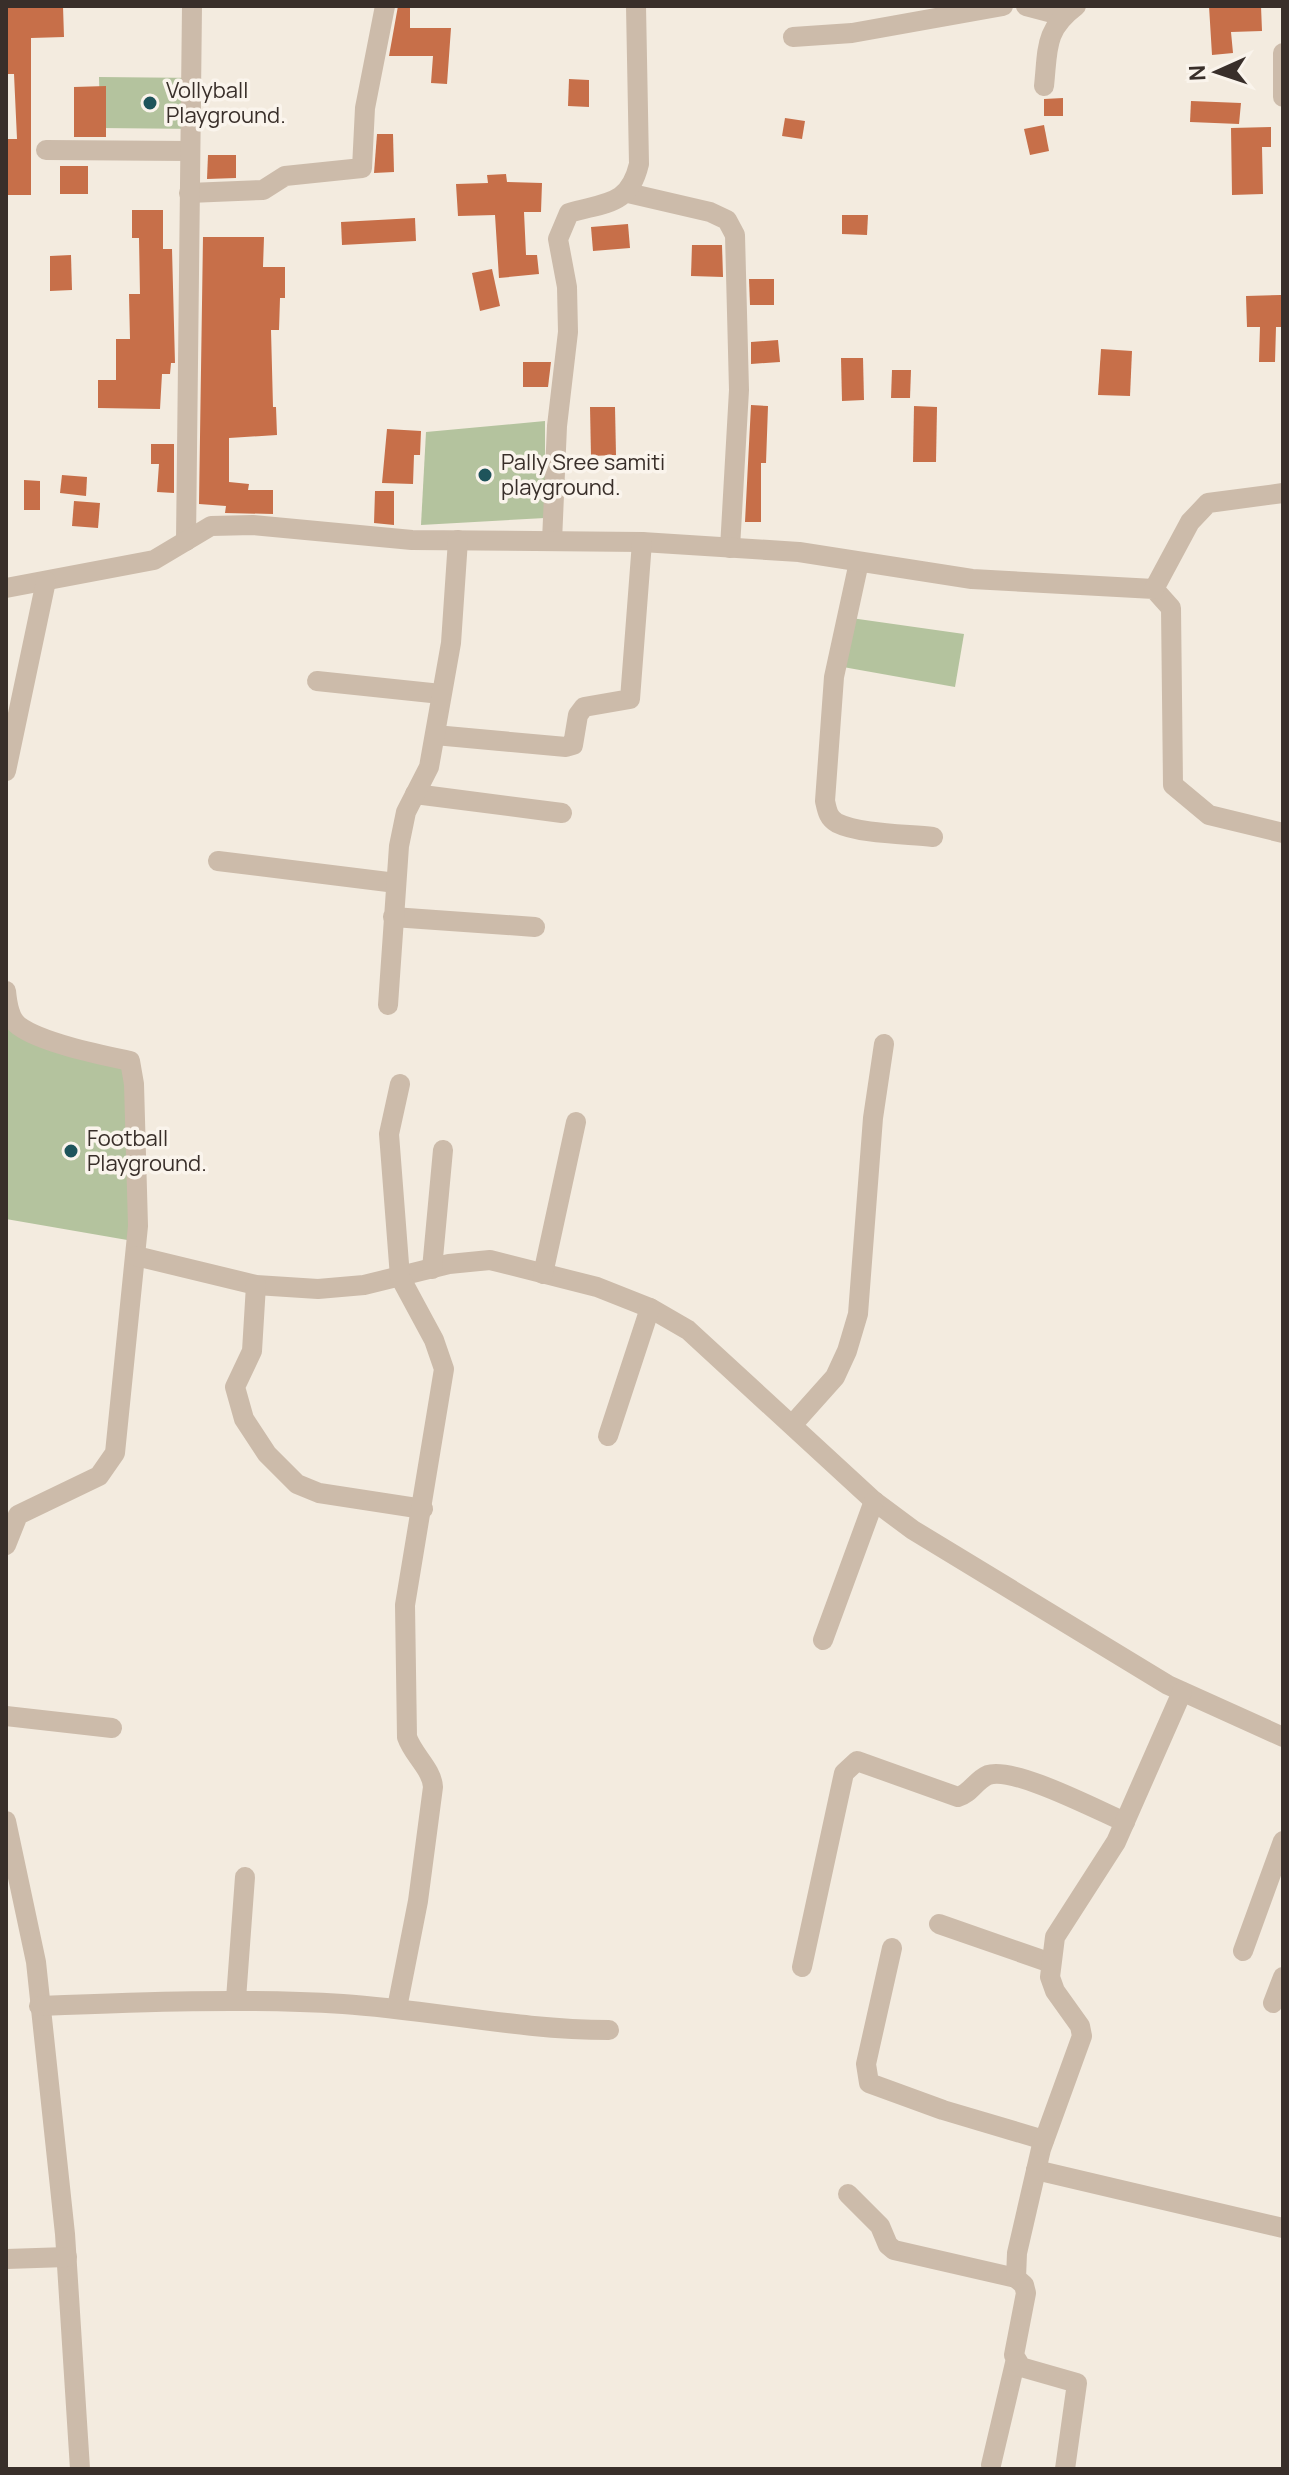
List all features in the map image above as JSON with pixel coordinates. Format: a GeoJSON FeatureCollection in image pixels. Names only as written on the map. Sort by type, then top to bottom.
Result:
{"type":"FeatureCollection","features":[{"type":"Feature","properties":{"kind":"street"},"geometry":{"type":"LineString","coordinates":[[186,541],[192,6]]}},
{"type":"Feature","properties":{"kind":"street"},"geometry":{"type":"LineString","coordinates":[[189,193],[263,190],[285,176],[357,172],[362,168],[365,108],[385,6]]}},
{"type":"Feature","properties":{"kind":"street"},"geometry":{"type":"LineString","coordinates":[[552,541],[557,426],[568,332],[560,227],[569,213],[623,198],[633,187],[639,164],[636,6]]}},
{"type":"Feature","properties":{"kind":"street"},"geometry":{"type":"LineString","coordinates":[[793,37],[852,33],[1003,6]]}},
{"type":"Feature","properties":{"kind":"street"},"geometry":{"type":"LineString","coordinates":[[1026,6],[1070,11]]}},
{"type":"Feature","properties":{"kind":"street"},"geometry":{"type":"LineString","coordinates":[[1044,86],[1049,35],[1070,11]]}},
{"type":"Feature","properties":{"kind":"street"},"geometry":{"type":"LineString","coordinates":[[1283,53],[1283,97]]}},
{"type":"Feature","properties":{"kind":"street"},"geometry":{"type":"LineString","coordinates":[[46,150],[190,151]]}},
{"type":"Feature","properties":{"kind":"street"},"geometry":{"type":"LineString","coordinates":[[628,193],[710,212],[727,220],[735,235],[739,390],[730,548]]}},
{"type":"Feature","properties":{"kind":"street"},"geometry":{"type":"LineString","coordinates":[[1154,589],[1190,522],[1208,503],[1283,493]]}},
{"type":"Feature","properties":{"kind":"street"},"geometry":{"type":"LineString","coordinates":[[6,588],[154,560],[211,526],[253,525],[412,540],[642,542],[730,548],[859,562],[972,579],[1154,589],[1171,608],[1173,785],[1209,815],[1283,833]]}},
{"type":"Feature","properties":{"kind":"street"},"geometry":{"type":"LineString","coordinates":[[388,1005],[396,883],[406,812],[429,767],[451,643],[458,540]]}},
{"type":"Feature","properties":{"kind":"street"},"geometry":{"type":"LineString","coordinates":[[435,735],[566,747],[573,745],[578,715],[584,707],[630,699],[642,542]]}},
{"type":"Feature","properties":{"kind":"street"},"geometry":{"type":"LineString","coordinates":[[859,562],[830,709],[825,801],[828,815],[836,822],[852,827],[933,837]]}},
{"type":"Feature","properties":{"kind":"street"},"geometry":{"type":"LineString","coordinates":[[6,771],[46,581]]}},
{"type":"Feature","properties":{"kind":"street"},"geometry":{"type":"LineString","coordinates":[[317,681],[441,694]]}},
{"type":"Feature","properties":{"kind":"street"},"geometry":{"type":"LineString","coordinates":[[415,794],[562,813]]}},
{"type":"Feature","properties":{"kind":"street"},"geometry":{"type":"LineString","coordinates":[[218,861],[396,883]]}},
{"type":"Feature","properties":{"kind":"street"},"geometry":{"type":"LineString","coordinates":[[393,917],[535,927]]}},
{"type":"Feature","properties":{"kind":"street"},"geometry":{"type":"LineString","coordinates":[[6,991],[11,1015],[18,1026],[79,1049],[130,1061],[134,1084],[136,1256],[115,1453],[99,1476],[18,1515],[6,1545]]}},
{"type":"Feature","properties":{"kind":"street"},"geometry":{"type":"LineString","coordinates":[[793,1424],[835,1377],[858,1314],[873,1118],[884,1044]]}},
{"type":"Feature","properties":{"kind":"street"},"geometry":{"type":"LineString","coordinates":[[397,2008],[418,1901],[433,1787],[432,1777],[412,1750],[407,1737],[403,1640],[405,1605],[444,1369],[434,1340],[400,1277],[389,1134],[400,1084]]}},
{"type":"Feature","properties":{"kind":"street"},"geometry":{"type":"LineString","coordinates":[[543,1274],[576,1122]]}},
{"type":"Feature","properties":{"kind":"street"},"geometry":{"type":"LineString","coordinates":[[432,1269],[443,1150]]}},
{"type":"Feature","properties":{"kind":"street"},"geometry":{"type":"LineString","coordinates":[[136,1256],[256,1285],[318,1289],[364,1285],[432,1269],[490,1260],[597,1287],[650,1308],[714,1350],[874,1501],[913,1530],[1071,1629],[1182,1692],[1283,1737]]}},
{"type":"Feature","properties":{"kind":"street"},"geometry":{"type":"LineString","coordinates":[[256,1285],[252,1351],[235,1387],[244,1419],[267,1454],[297,1484],[319,1493],[423,1509]]}},
{"type":"Feature","properties":{"kind":"street"},"geometry":{"type":"LineString","coordinates":[[608,1436],[650,1308]]}},
{"type":"Feature","properties":{"kind":"street"},"geometry":{"type":"LineString","coordinates":[[823,1640],[874,1501]]}},
{"type":"Feature","properties":{"kind":"street"},"geometry":{"type":"LineString","coordinates":[[1016,2278],[1017,2253],[1044,2140],[1082,2036],[1080,2026],[1055,1991],[1051,1963],[1055,1937],[1116,1842],[1182,1692]]}},
{"type":"Feature","properties":{"kind":"street"},"geometry":{"type":"LineString","coordinates":[[6,1716],[112,1728]]}},
{"type":"Feature","properties":{"kind":"street"},"geometry":{"type":"LineString","coordinates":[[802,1967],[844,1773],[857,1761],[958,1797],[965,1795],[986,1775],[999,1774],[1023,1780],[1125,1822]]}},
{"type":"Feature","properties":{"kind":"street"},"geometry":{"type":"LineString","coordinates":[[6,1821],[36,1962],[67,2257],[80,2469]]}},
{"type":"Feature","properties":{"kind":"street"},"geometry":{"type":"LineString","coordinates":[[1243,1951],[1283,1841]]}},
{"type":"Feature","properties":{"kind":"street"},"geometry":{"type":"LineString","coordinates":[[236,1999],[245,1877]]}},
{"type":"Feature","properties":{"kind":"street"},"geometry":{"type":"LineString","coordinates":[[939,1924],[1051,1963]]}},
{"type":"Feature","properties":{"kind":"street"},"geometry":{"type":"LineString","coordinates":[[892,1948],[866,2064],[869,2083],[943,2110],[1044,2140]]}},
{"type":"Feature","properties":{"kind":"street"},"geometry":{"type":"LineString","coordinates":[[1273,2003],[1283,1977]]}},
{"type":"Feature","properties":{"kind":"street"},"geometry":{"type":"LineString","coordinates":[[39,2006],[236,1999],[397,2008],[570,2030],[609,2030]]}},
{"type":"Feature","properties":{"kind":"street"},"geometry":{"type":"LineString","coordinates":[[1036,2170],[1283,2228]]}},
{"type":"Feature","properties":{"kind":"street"},"geometry":{"type":"LineString","coordinates":[[848,2194],[880,2226],[888,2245],[894,2250],[1016,2278],[1024,2285],[1026,2293],[1015,2363],[991,2465]]}},
{"type":"Feature","properties":{"kind":"street"},"geometry":{"type":"LineString","coordinates":[[6,2259],[67,2257]]}},
{"type":"Feature","properties":{"kind":"street"},"geometry":{"type":"LineString","coordinates":[[1015,2363],[1077,2383],[1065,2469]]}},
{"type":"Feature","properties":{"kind":"green space","name":"Vollyball Playground."},"geometry":{"type":"Polygon","coordinates":[[[99,77],[201,78],[200,129],[100,128],[99,77]]]}},
{"type":"Feature","properties":{"kind":"green space","name":"Pally Sree samiti playground."},"geometry":{"type":"Polygon","coordinates":[[[545,421],[545,518],[421,525],[426,432],[545,421]]]}},
{"type":"Feature","properties":{"kind":"green space"},"geometry":{"type":"Polygon","coordinates":[[[851,618],[964,634],[955,687],[843,667],[851,618]]]}},
{"type":"Feature","properties":{"kind":"green space","name":"Football Playground."},"geometry":{"type":"Polygon","coordinates":[[[6,1027],[130,1061],[133,1241],[6,1219],[6,1027]]]}},
{"type":"Feature","properties":{"kind":"building"},"geometry":{"type":"Polygon","coordinates":[[[6,6],[63,6],[64,37],[31,38],[31,195],[6,195],[7,139],[17,139],[14,74],[7,74],[6,6]]]}},
{"type":"Feature","properties":{"kind":"building"},"geometry":{"type":"Polygon","coordinates":[[[398,6],[410,6],[410,28],[451,28],[447,84],[431,83],[433,56],[389,56],[398,6]]]}},
{"type":"Feature","properties":{"kind":"building"},"geometry":{"type":"Polygon","coordinates":[[[1209,6],[1261,6],[1262,31],[1231,32],[1233,53],[1212,55],[1209,6]]]}},
{"type":"Feature","properties":{"kind":"building"},"geometry":{"type":"Polygon","coordinates":[[[569,79],[589,80],[589,107],[568,106],[569,79]]]}},
{"type":"Feature","properties":{"kind":"building"},"geometry":{"type":"Polygon","coordinates":[[[106,86],[106,137],[74,137],[74,87],[106,86]]]}},
{"type":"Feature","properties":{"kind":"building"},"geometry":{"type":"Polygon","coordinates":[[[1063,98],[1063,116],[1044,116],[1044,99],[1063,98]]]}},
{"type":"Feature","properties":{"kind":"building"},"geometry":{"type":"Polygon","coordinates":[[[1191,101],[1241,103],[1239,124],[1190,122],[1191,101]]]}},
{"type":"Feature","properties":{"kind":"building"},"geometry":{"type":"Polygon","coordinates":[[[785,118],[805,121],[802,139],[782,136],[785,118]]]}},
{"type":"Feature","properties":{"kind":"building"},"geometry":{"type":"Polygon","coordinates":[[[1044,125],[1049,151],[1030,155],[1024,129],[1044,125]]]}},
{"type":"Feature","properties":{"kind":"building"},"geometry":{"type":"Polygon","coordinates":[[[1271,127],[1271,147],[1262,147],[1263,194],[1232,195],[1231,128],[1271,127]]]}},
{"type":"Feature","properties":{"kind":"building"},"geometry":{"type":"Polygon","coordinates":[[[377,134],[393,134],[394,172],[374,173],[377,134]]]}},
{"type":"Feature","properties":{"kind":"building"},"geometry":{"type":"Polygon","coordinates":[[[208,155],[236,155],[236,178],[207,179],[208,155]]]}},
{"type":"Feature","properties":{"kind":"building"},"geometry":{"type":"Polygon","coordinates":[[[60,166],[88,166],[88,194],[60,194],[60,166]]]}},
{"type":"Feature","properties":{"kind":"building"},"geometry":{"type":"Polygon","coordinates":[[[506,174],[507,182],[542,183],[541,212],[524,212],[526,255],[537,255],[539,274],[499,278],[495,215],[458,216],[456,184],[488,183],[487,175],[506,174]]]}},
{"type":"Feature","properties":{"kind":"building"},"geometry":{"type":"Polygon","coordinates":[[[132,210],[163,210],[163,249],[172,249],[175,363],[171,363],[170,374],[162,374],[160,409],[98,408],[98,380],[116,380],[116,339],[130,339],[129,294],[140,294],[139,238],[132,238],[132,210]]]}},
{"type":"Feature","properties":{"kind":"building"},"geometry":{"type":"Polygon","coordinates":[[[842,215],[868,215],[867,235],[842,234],[842,215]]]}},
{"type":"Feature","properties":{"kind":"building"},"geometry":{"type":"Polygon","coordinates":[[[415,218],[416,241],[342,245],[341,222],[415,218]]]}},
{"type":"Feature","properties":{"kind":"building"},"geometry":{"type":"Polygon","coordinates":[[[628,224],[630,248],[593,251],[591,227],[628,224]]]}},
{"type":"Feature","properties":{"kind":"building"},"geometry":{"type":"Polygon","coordinates":[[[203,237],[264,237],[263,267],[285,267],[285,298],[280,298],[279,330],[271,330],[277,435],[229,438],[229,482],[249,484],[248,490],[273,490],[273,514],[225,513],[226,506],[199,504],[203,237]]]}},
{"type":"Feature","properties":{"kind":"building"},"geometry":{"type":"Polygon","coordinates":[[[692,245],[722,245],[723,277],[691,276],[692,245]]]}},
{"type":"Feature","properties":{"kind":"building"},"geometry":{"type":"Polygon","coordinates":[[[71,255],[72,290],[50,291],[50,256],[71,255]]]}},
{"type":"Feature","properties":{"kind":"building"},"geometry":{"type":"Polygon","coordinates":[[[492,269],[500,306],[480,311],[472,273],[492,269]]]}},
{"type":"Feature","properties":{"kind":"building"},"geometry":{"type":"Polygon","coordinates":[[[749,279],[774,279],[774,305],[750,305],[749,279]]]}},
{"type":"Feature","properties":{"kind":"building"},"geometry":{"type":"Polygon","coordinates":[[[1281,295],[1282,327],[1276,327],[1275,362],[1259,362],[1260,327],[1247,327],[1246,296],[1281,295]]]}},
{"type":"Feature","properties":{"kind":"building"},"geometry":{"type":"Polygon","coordinates":[[[778,340],[780,362],[751,364],[751,342],[778,340]]]}},
{"type":"Feature","properties":{"kind":"building"},"geometry":{"type":"Polygon","coordinates":[[[1101,349],[1132,351],[1130,396],[1098,395],[1101,349]]]}},
{"type":"Feature","properties":{"kind":"building"},"geometry":{"type":"Polygon","coordinates":[[[841,358],[863,358],[864,400],[842,401],[841,358]]]}},
{"type":"Feature","properties":{"kind":"building"},"geometry":{"type":"Polygon","coordinates":[[[523,362],[551,362],[548,387],[523,387],[523,362]]]}},
{"type":"Feature","properties":{"kind":"building"},"geometry":{"type":"Polygon","coordinates":[[[892,370],[911,370],[910,398],[891,398],[892,370]]]}},
{"type":"Feature","properties":{"kind":"building"},"geometry":{"type":"Polygon","coordinates":[[[751,405],[768,406],[766,463],[761,463],[761,522],[745,522],[751,405]]]}},
{"type":"Feature","properties":{"kind":"building"},"geometry":{"type":"Polygon","coordinates":[[[914,406],[937,407],[936,462],[913,462],[914,406]]]}},
{"type":"Feature","properties":{"kind":"building"},"geometry":{"type":"Polygon","coordinates":[[[590,407],[615,407],[616,455],[591,456],[590,407]]]}},
{"type":"Feature","properties":{"kind":"building"},"geometry":{"type":"Polygon","coordinates":[[[387,429],[421,431],[420,455],[414,455],[413,484],[382,483],[387,429]]]}},
{"type":"Feature","properties":{"kind":"building"},"geometry":{"type":"Polygon","coordinates":[[[151,444],[174,444],[174,493],[157,492],[159,464],[151,464],[151,444]]]}},
{"type":"Feature","properties":{"kind":"building"},"geometry":{"type":"Polygon","coordinates":[[[62,475],[87,477],[86,496],[60,493],[62,475]]]}},
{"type":"Feature","properties":{"kind":"building"},"geometry":{"type":"Polygon","coordinates":[[[24,480],[40,481],[40,510],[24,510],[24,480]]]}},
{"type":"Feature","properties":{"kind":"building"},"geometry":{"type":"Polygon","coordinates":[[[375,491],[394,491],[394,525],[374,523],[375,491]]]}},
{"type":"Feature","properties":{"kind":"building"},"geometry":{"type":"Polygon","coordinates":[[[74,501],[100,503],[98,528],[72,526],[74,501]]]}},
{"type":"Feature","properties":{"kind":"place","name":"Vollyball Playground."},"geometry":{"type":"Point","coordinates":[150,103]}},
{"type":"Feature","properties":{"kind":"place","name":"Pally Sree samiti playground."},"geometry":{"type":"Point","coordinates":[485,475]}},
{"type":"Feature","properties":{"kind":"place","name":"Football Playground."},"geometry":{"type":"Point","coordinates":[71,1151]}}]}
